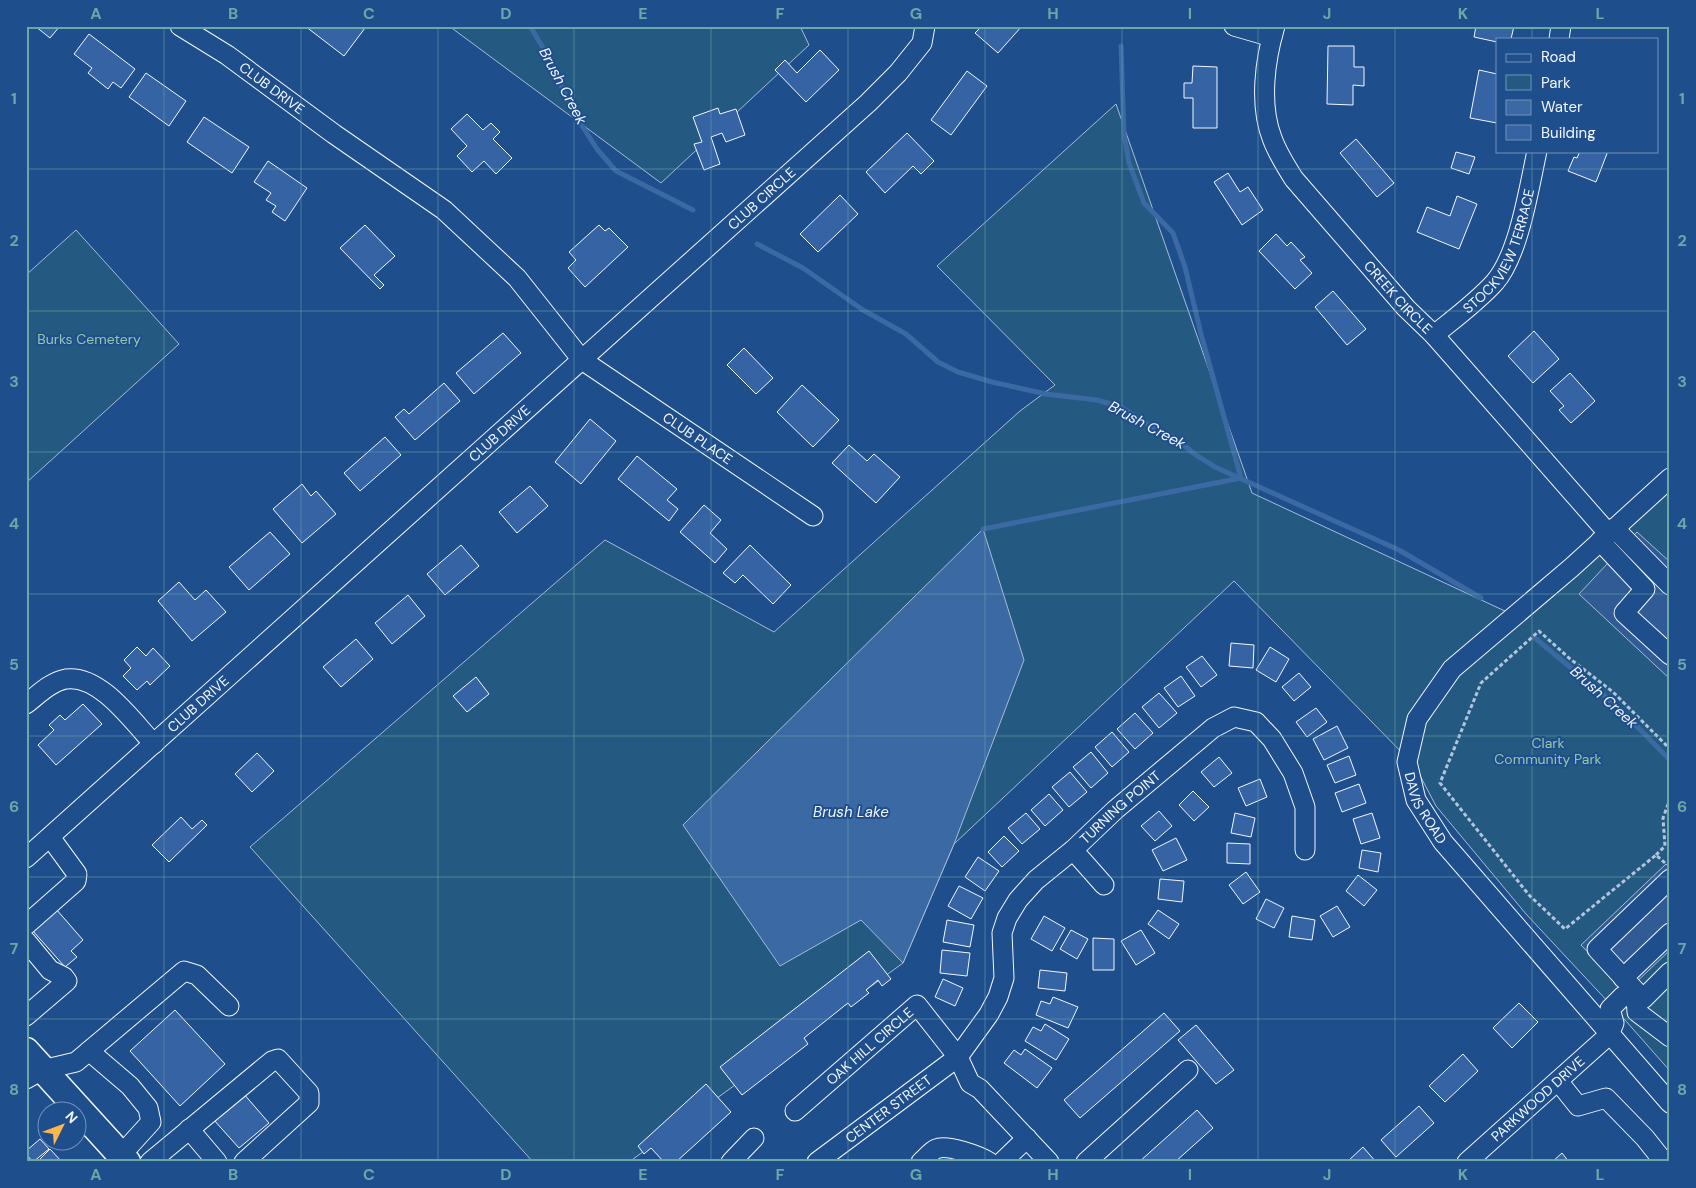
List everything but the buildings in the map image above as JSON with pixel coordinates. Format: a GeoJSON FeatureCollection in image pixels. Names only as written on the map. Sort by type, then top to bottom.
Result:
{"type":"FeatureCollection","features":[{"type":"Feature","properties":{"kind":"highway"},"geometry":{"type":"LineString","coordinates":[[32,1067],[72,1100],[124,1158]]}},
{"type":"Feature","properties":{"kind":"street","name":"CLUB DRIVE"},"geometry":{"type":"LineString","coordinates":[[26,858],[582,360],[517,278],[444,210],[334,134],[227,55],[180,26]]}},
{"type":"Feature","properties":{"kind":"street","name":"CLUB CIRCLE"},"geometry":{"type":"LineString","coordinates":[[582,360],[868,103],[898,73],[922,43],[925,26]]}},
{"type":"Feature","properties":{"kind":"street"},"geometry":{"type":"LineString","coordinates":[[1234,26],[1274,32]]}},
{"type":"Feature","properties":{"kind":"street","name":"CREEK CIRCLE"},"geometry":{"type":"LineString","coordinates":[[1274,32],[1265,82],[1266,109],[1271,136],[1282,160],[1294,179],[1406,308],[1434,335],[1607,534]]}},
{"type":"Feature","properties":{"kind":"street","name":"STOCKVIEW TERRACE"},"geometry":{"type":"LineString","coordinates":[[1434,335],[1496,281],[1509,260],[1518,233],[1537,152]]}},
{"type":"Feature","properties":{"kind":"street","name":"CLUB PLACE"},"geometry":{"type":"LineString","coordinates":[[582,360],[813,516]]}},
{"type":"Feature","properties":{"kind":"street","name":"DAVIS ROAD"},"geometry":{"type":"LineString","coordinates":[[1670,478],[1571,568],[1452,669],[1418,719],[1407,762],[1416,800],[1443,842],[1612,1029],[1670,1103]]}},
{"type":"Feature","properties":{"kind":"street"},"geometry":{"type":"LineString","coordinates":[[1607,534],[1665,580],[1645,589],[1624,613],[1670,655]]}},
{"type":"Feature","properties":{"kind":"street"},"geometry":{"type":"LineString","coordinates":[[1607,534],[1645,589]]}},
{"type":"Feature","properties":{"kind":"street"},"geometry":{"type":"LineString","coordinates":[[29,695],[65,679],[82,680],[98,687],[111,698],[154,744]]}},
{"type":"Feature","properties":{"kind":"street","name":"TURNING POINT"},"geometry":{"type":"LineString","coordinates":[[958,1057],[989,1014],[998,997],[1004,978],[1002,933],[1007,918],[1018,900],[1036,880],[1073,850],[1114,810],[1213,728],[1234,717],[1256,722],[1272,739],[1293,773],[1305,807],[1305,850]]}},
{"type":"Feature","properties":{"kind":"street"},"geometry":{"type":"LineString","coordinates":[[26,925],[76,880],[76,874],[50,837]]}},
{"type":"Feature","properties":{"kind":"street"},"geometry":{"type":"LineString","coordinates":[[1073,850],[1104,885]]}},
{"type":"Feature","properties":{"kind":"street"},"geometry":{"type":"LineString","coordinates":[[1670,879],[1597,949],[1670,1037]]}},
{"type":"Feature","properties":{"kind":"street"},"geometry":{"type":"LineString","coordinates":[[1623,978],[1670,933]]}},
{"type":"Feature","properties":{"kind":"street"},"geometry":{"type":"LineString","coordinates":[[26,942],[50,970],[64,977],[67,981],[26,1016]]}},
{"type":"Feature","properties":{"kind":"street"},"geometry":{"type":"LineString","coordinates":[[32,1067],[76,1062],[184,972],[197,975],[229,1006]]}},
{"type":"Feature","properties":{"kind":"street"},"geometry":{"type":"LineString","coordinates":[[1612,1029],[1625,1025],[1639,1001],[1670,972]]}},
{"type":"Feature","properties":{"kind":"street","name":"OAK HILL CIRCLE"},"geometry":{"type":"LineString","coordinates":[[795,1111],[917,1005],[958,1057]]}},
{"type":"Feature","properties":{"kind":"street","name":"PARKWOOD DRIVE"},"geometry":{"type":"LineString","coordinates":[[1467,1162],[1558,1081],[1612,1029]]}},
{"type":"Feature","properties":{"kind":"street"},"geometry":{"type":"LineString","coordinates":[[89,1051],[130,1086],[148,1108],[150,1122],[124,1158]]}},
{"type":"Feature","properties":{"kind":"street"},"geometry":{"type":"LineString","coordinates":[[958,1057],[970,1082],[980,1089],[1049,1162]]}},
{"type":"Feature","properties":{"kind":"street","name":"CENTER STREET"},"geometry":{"type":"LineString","coordinates":[[817,1162],[958,1057]]}},
{"type":"Feature","properties":{"kind":"street"},"geometry":{"type":"LineString","coordinates":[[150,1162],[272,1061],[278,1059],[309,1093],[309,1103],[244,1162]]}},
{"type":"Feature","properties":{"kind":"street"},"geometry":{"type":"LineString","coordinates":[[1086,1162],[1188,1070]]}},
{"type":"Feature","properties":{"kind":"street"},"geometry":{"type":"LineString","coordinates":[[1558,1081],[1578,1106],[1606,1098],[1645,1138],[1664,1162]]}},
{"type":"Feature","properties":{"kind":"street"},"geometry":{"type":"LineString","coordinates":[[189,1129],[217,1162]]}},
{"type":"Feature","properties":{"kind":"street"},"geometry":{"type":"LineString","coordinates":[[730,1162],[754,1138]]}},
{"type":"Feature","properties":{"kind":"street"},"geometry":{"type":"LineString","coordinates":[[1002,1162],[1027,1138]]}},
{"type":"Feature","properties":{"kind":"street"},"geometry":{"type":"LineString","coordinates":[[921,1162],[937,1149],[944,1148],[955,1149],[990,1162]]}},
{"type":"Feature","properties":{"kind":"path"},"geometry":{"type":"LineString","coordinates":[[1670,749],[1613,692],[1539,631],[1481,683],[1440,783],[1529,895],[1565,929],[1666,846],[1664,818],[1670,799]]}},
{"type":"Feature","properties":{"kind":"path"},"geometry":{"type":"LineString","coordinates":[[1656,855],[1670,868]]}},
{"type":"Feature","properties":{"kind":"green space"},"geometry":{"type":"Polygon","coordinates":[[[449,26],[800,26],[809,45],[661,183],[449,26]]]}},
{"type":"Feature","properties":{"kind":"green space","name":"Clark Community Park"},"geometry":{"type":"Polygon","coordinates":[[[1116,104],[1252,493],[1507,612],[1443,670],[1429,720],[1452,669],[1608,533],[1670,467],[1670,1071],[1526,914],[1436,806],[1415,766],[1234,581],[954,844],[903,963],[629,1162],[533,1162],[250,847],[605,540],[774,632],[1020,411],[1055,385],[937,266],[1116,104]]]}},
{"type":"Feature","properties":{"kind":"green space","name":"Burks Cemetery"},"geometry":{"type":"Polygon","coordinates":[[[76,230],[179,344],[26,483],[26,275],[76,230]]]}},
{"type":"Feature","properties":{"kind":"shaded area"},"geometry":{"type":"Polygon","coordinates":[[[1637,532],[1670,562],[1670,679],[1579,594],[1637,532]]]}},
{"type":"Feature","properties":{"kind":"shaded area"},"geometry":{"type":"Polygon","coordinates":[[[1666,864],[1670,868],[1670,950],[1626,992],[1581,945],[1666,864]]]}},
{"type":"Feature","properties":{"kind":"water","name":"Brush Lake"},"geometry":{"type":"Polygon","coordinates":[[[983,529],[1024,660],[954,844],[903,963],[861,920],[780,966],[683,825],[983,529]]]}},
{"type":"Feature","properties":{"kind":"waterway","name":"Brush Creek"},"geometry":{"type":"LineString","coordinates":[[530,26],[549,58],[572,110],[597,149],[616,171],[693,210]]}},
{"type":"Feature","properties":{"kind":"waterway"},"geometry":{"type":"LineString","coordinates":[[1121,46],[1124,134],[1129,163],[1144,203],[1173,233],[1185,267],[1201,334],[1241,478]]}},
{"type":"Feature","properties":{"kind":"waterway","name":"Brush Creek"},"geometry":{"type":"LineString","coordinates":[[757,244],[803,268],[863,310],[906,334],[938,362],[958,372],[1046,394],[1097,400],[1121,407],[1149,425],[1177,439],[1193,453],[1215,467],[1399,550],[1481,598]]}},
{"type":"Feature","properties":{"kind":"waterway"},"geometry":{"type":"LineString","coordinates":[[983,529],[1241,478]]}},
{"type":"Feature","properties":{"kind":"waterway","name":"Brush Creek"},"geometry":{"type":"LineString","coordinates":[[1535,638],[1618,707],[1670,760]]}}]}
